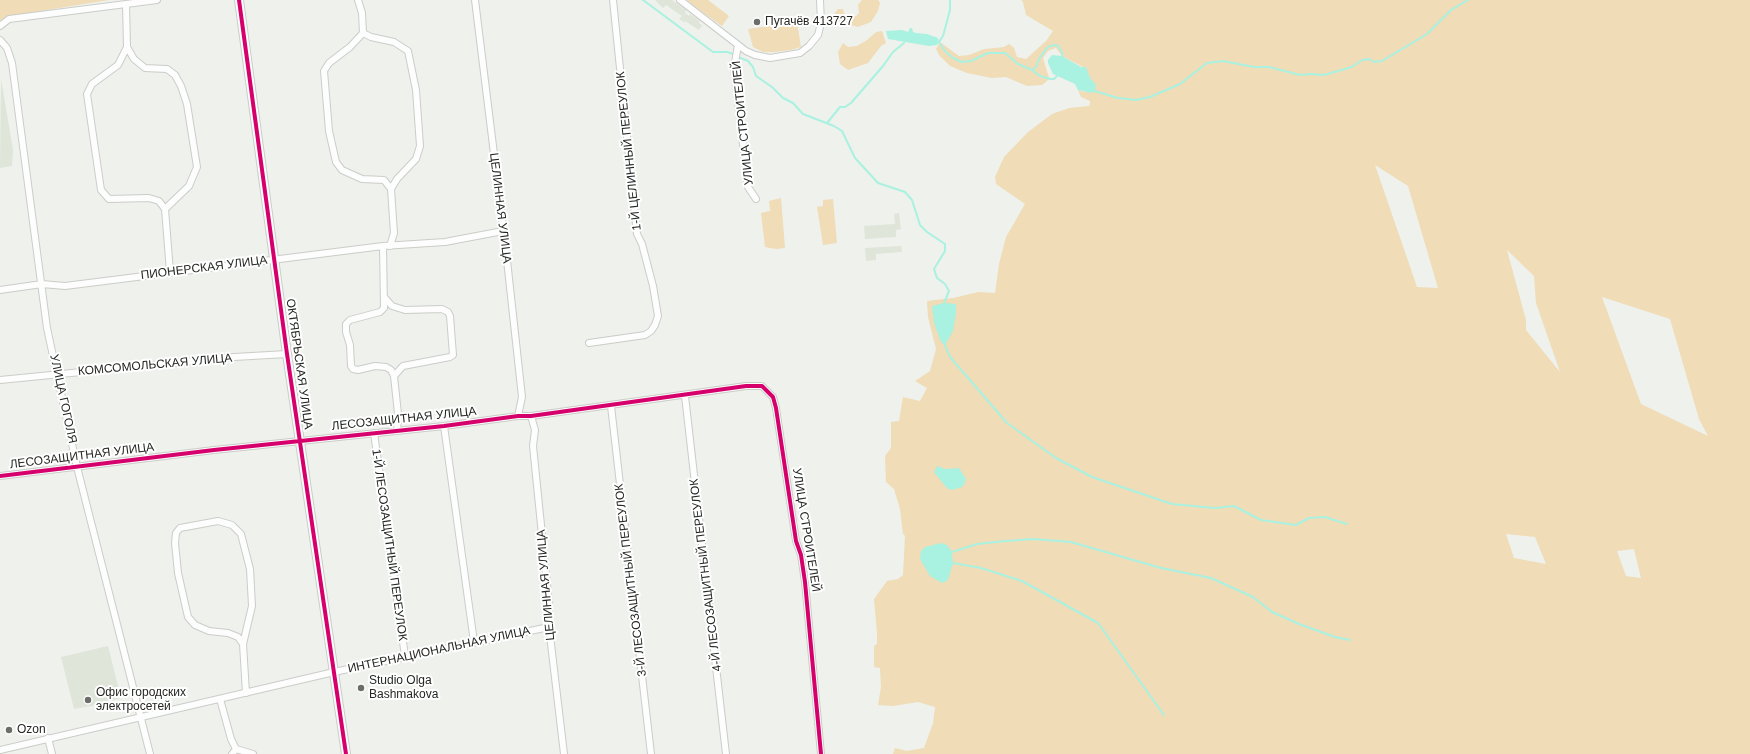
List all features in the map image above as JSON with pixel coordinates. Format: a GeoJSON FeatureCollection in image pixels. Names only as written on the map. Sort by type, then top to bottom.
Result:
{"type":"FeatureCollection","features":[{"type":"Feature","properties":{"kind":"street"},"geometry":{"type":"LineString","coordinates":[[0,26],[9,19],[157,0]]}},
{"type":"Feature","properties":{"kind":"street","name":"ОКТЯБРЬСКАЯ УЛИЦА"},"geometry":{"type":"LineString","coordinates":[[239,0],[299,441],[346,754]]}},
{"type":"Feature","properties":{"kind":"street"},"geometry":{"type":"LineString","coordinates":[[358,0],[362,13],[363,33],[350,47],[329,62],[324,71],[329,131],[336,162],[342,170],[362,179],[384,180],[391,189],[394,234],[390,246]]}},
{"type":"Feature","properties":{"kind":"street","name":"ЦЕЛИННАЯ УЛИЦА"},"geometry":{"type":"LineString","coordinates":[[475,0],[522,398],[518,416]]}},
{"type":"Feature","properties":{"kind":"street","name":"1-Й ЦЕЛИННЫЙ ПЕРЕУЛОК"},"geometry":{"type":"LineString","coordinates":[[589,343],[645,335],[651,331],[658,316],[653,286],[642,244],[637,234],[614,0]]}},
{"type":"Feature","properties":{"kind":"street"},"geometry":{"type":"LineString","coordinates":[[680,0],[738,45],[755,55],[770,58],[800,53],[818,36],[821,23],[820,0]]}},
{"type":"Feature","properties":{"kind":"street"},"geometry":{"type":"LineString","coordinates":[[126,4],[127,47],[118,65],[92,84],[87,94],[101,190],[109,199],[149,198],[159,201],[165,209],[170,272]]}},
{"type":"Feature","properties":{"kind":"street"},"geometry":{"type":"LineString","coordinates":[[363,33],[372,37],[394,42],[408,51],[416,90],[420,146],[416,159],[397,179],[391,189]]}},
{"type":"Feature","properties":{"kind":"street","name":"УЛИЦА ГОГОЛЯ"},"geometry":{"type":"LineString","coordinates":[[0,40],[7,48],[12,63],[47,328],[77,467],[150,754]]}},
{"type":"Feature","properties":{"kind":"street","name":"УЛИЦА СТРОИТЕЛЕЙ"},"geometry":{"type":"LineString","coordinates":[[738,45],[734,68],[748,187],[756,199]]}},
{"type":"Feature","properties":{"kind":"street"},"geometry":{"type":"LineString","coordinates":[[127,47],[134,59],[145,68],[156,70],[167,69],[175,75],[181,86],[187,104],[197,167],[189,186],[165,209]]}},
{"type":"Feature","properties":{"kind":"street","name":"ПИОНЕРСКАЯ УЛИЦА"},"geometry":{"type":"LineString","coordinates":[[0,290],[42,284],[64,286],[383,246],[445,242],[503,231]]}},
{"type":"Feature","properties":{"kind":"street"},"geometry":{"type":"LineString","coordinates":[[383,246],[384,308],[380,312],[350,320],[346,324],[346,332],[350,345],[351,366],[353,369],[358,370],[375,366],[386,367],[391,370],[394,376],[398,414],[397,431]]}},
{"type":"Feature","properties":{"kind":"street"},"geometry":{"type":"LineString","coordinates":[[384,297],[392,306],[405,310],[442,308],[448,312],[450,316],[453,355],[450,357],[403,366],[394,376]]}},
{"type":"Feature","properties":{"kind":"street","name":"КОМСОМОЛЬСКАЯ УЛИЦА"},"geometry":{"type":"LineString","coordinates":[[0,380],[287,354]]}},
{"type":"Feature","properties":{"kind":"street","name":"ЛЕСОЗАЩИТНАЯ УЛИЦА"},"geometry":{"type":"LineString","coordinates":[[0,476],[299,441],[444,426],[518,416],[531,416],[685,396],[746,386],[762,386]]}},
{"type":"Feature","properties":{"kind":"street","name":"УЛИЦА СТРОИТЕЛЕЙ"},"geometry":{"type":"LineString","coordinates":[[762,386],[773,397],[776,408],[796,541],[805,582],[821,754]]}},
{"type":"Feature","properties":{"kind":"street","name":"4-Й ЛЕСОЗАЩИТНЫЙ ПЕРЕУЛОК"},"geometry":{"type":"LineString","coordinates":[[685,396],[726,754]]}},
{"type":"Feature","properties":{"kind":"street","name":"3-Й ЛЕСОЗАЩИТНЫЙ ПЕРЕУЛОК"},"geometry":{"type":"LineString","coordinates":[[611,406],[651,754]]}},
{"type":"Feature","properties":{"kind":"street","name":"ЦЕЛИННАЯ УЛИЦА"},"geometry":{"type":"LineString","coordinates":[[531,416],[535,430],[533,446],[549,604],[549,628],[564,754]]}},
{"type":"Feature","properties":{"kind":"street"},"geometry":{"type":"LineString","coordinates":[[444,426],[474,642]]}},
{"type":"Feature","properties":{"kind":"street","name":"1-Й ЛЕСОЗАЩИТНЫЙ ПЕРЕУЛОК"},"geometry":{"type":"LineString","coordinates":[[374,433],[405,656]]}},
{"type":"Feature","properties":{"kind":"street"},"geometry":{"type":"LineString","coordinates":[[243,644],[238,637],[228,633],[210,631],[195,625],[188,617],[178,573],[175,543],[176,533],[180,528],[218,521],[232,525],[241,534],[250,569],[252,606],[243,644],[246,693]]}},
{"type":"Feature","properties":{"kind":"street","name":"ИНТЕРНАЦИОНАЛЬНАЯ УЛИЦА"},"geometry":{"type":"LineString","coordinates":[[0,750],[405,656],[549,628]]}},
{"type":"Feature","properties":{"kind":"street"},"geometry":{"type":"LineString","coordinates":[[220,699],[236,748],[253,754]]}},
{"type":"Feature","properties":{"kind":"street"},"geometry":{"type":"LineString","coordinates":[[48,738],[52,754]]}},
{"type":"Feature","properties":{"kind":"street"},"geometry":{"type":"LineString","coordinates":[[232,754],[236,748]]}},
{"type":"Feature","properties":{"kind":"shaded area"},"geometry":{"type":"Polygon","coordinates":[[[0,0],[109,0],[9,16],[0,21],[0,0]]]}},
{"type":"Feature","properties":{"kind":"shaded area"},"geometry":{"type":"Polygon","coordinates":[[[655,0],[672,0],[686,10],[685,13],[689,16],[690,14],[700,21],[699,23],[702,25],[699,30],[679,19],[682,16],[666,5],[663,8],[655,0]]]}},
{"type":"Feature","properties":{"kind":"shaded area"},"geometry":{"type":"Polygon","coordinates":[[[687,0],[708,0],[729,16],[722,26],[687,0]]]}},
{"type":"Feature","properties":{"kind":"shaded area"},"geometry":{"type":"Polygon","coordinates":[[[862,0],[878,0],[880,3],[878,11],[871,22],[858,27],[836,21],[834,14],[838,9],[843,9],[845,16],[856,16],[859,13],[858,5],[862,0]]]}},
{"type":"Feature","properties":{"kind":"shaded area"},"geometry":{"type":"Polygon","coordinates":[[[1021,0],[1750,0],[1750,754],[893,754],[895,748],[907,751],[924,748],[933,723],[935,707],[918,702],[893,706],[878,705],[881,687],[880,668],[874,667],[874,646],[877,644],[877,633],[874,599],[887,581],[898,579],[903,575],[905,536],[903,534],[900,509],[894,489],[886,482],[885,456],[891,448],[891,422],[899,421],[903,397],[920,401],[927,388],[915,381],[930,371],[936,349],[928,317],[927,301],[953,298],[978,292],[995,293],[999,264],[1006,237],[1025,204],[996,184],[995,177],[1004,157],[1028,132],[1052,114],[1069,108],[1089,106],[1090,103],[1090,101],[1081,97],[1078,90],[1085,92],[1091,81],[1088,73],[1083,67],[1062,56],[1056,48],[1048,51],[1043,58],[1049,78],[1047,81],[1042,85],[1027,86],[1006,77],[992,78],[967,73],[950,66],[939,55],[936,49],[940,42],[959,56],[969,55],[984,49],[1004,47],[1009,44],[1014,48],[1017,57],[1026,59],[1046,41],[1053,31],[1026,15],[1023,2],[1021,0]],[[1375,165],[1417,287],[1438,288],[1408,186],[1375,165]],[[1507,250],[1526,320],[1526,330],[1560,372],[1536,303],[1534,276],[1507,250]],[[1602,297],[1641,404],[1708,436],[1699,419],[1670,319],[1602,297]],[[1506,534],[1514,558],[1546,564],[1535,537],[1506,534]],[[1634,549],[1617,551],[1626,576],[1641,578],[1634,549]]]}},
{"type":"Feature","properties":{"kind":"shaded area"},"geometry":{"type":"Polygon","coordinates":[[[797,22],[801,47],[791,50],[763,52],[753,47],[748,29],[797,22]]]}},
{"type":"Feature","properties":{"kind":"shaded area"},"geometry":{"type":"Polygon","coordinates":[[[910,28],[912,28],[913,32],[927,34],[938,38],[939,42],[937,45],[929,46],[888,39],[886,31],[902,30],[908,32],[910,28]]]}},
{"type":"Feature","properties":{"kind":"shaded area"},"geometry":{"type":"Polygon","coordinates":[[[882,31],[886,43],[881,46],[868,63],[848,70],[840,64],[838,52],[843,43],[848,47],[857,46],[876,32],[882,31]]]}},
{"type":"Feature","properties":{"kind":"shaded area"},"geometry":{"type":"Polygon","coordinates":[[[1052,55],[1062,56],[1081,67],[1086,67],[1090,78],[1096,85],[1095,91],[1092,93],[1078,90],[1075,84],[1053,74],[1048,63],[1048,60],[1052,55]]]}},
{"type":"Feature","properties":{"kind":"shaded area"},"geometry":{"type":"Polygon","coordinates":[[[1,79],[13,150],[12,166],[0,168],[1,79]]]}},
{"type":"Feature","properties":{"kind":"shaded area"},"geometry":{"type":"Polygon","coordinates":[[[781,198],[785,248],[776,249],[765,247],[761,213],[770,211],[769,201],[781,198]]]}},
{"type":"Feature","properties":{"kind":"shaded area"},"geometry":{"type":"Polygon","coordinates":[[[833,199],[837,243],[823,245],[817,207],[823,206],[823,200],[833,199]]]}},
{"type":"Feature","properties":{"kind":"shaded area"},"geometry":{"type":"Polygon","coordinates":[[[899,213],[901,229],[896,230],[896,237],[865,239],[864,226],[895,224],[894,214],[899,213]]]}},
{"type":"Feature","properties":{"kind":"shaded area"},"geometry":{"type":"Polygon","coordinates":[[[901,246],[902,252],[876,254],[876,260],[866,261],[865,248],[901,246]]]}},
{"type":"Feature","properties":{"kind":"shaded area"},"geometry":{"type":"Polygon","coordinates":[[[944,303],[956,304],[953,331],[945,345],[941,342],[934,323],[932,306],[944,303]]]}},
{"type":"Feature","properties":{"kind":"shaded area"},"geometry":{"type":"Polygon","coordinates":[[[937,466],[945,469],[959,468],[966,479],[964,485],[960,488],[950,490],[934,472],[937,466]]]}},
{"type":"Feature","properties":{"kind":"shaded area"},"geometry":{"type":"Polygon","coordinates":[[[941,543],[947,545],[952,552],[953,563],[948,580],[942,583],[930,576],[920,559],[921,551],[925,547],[941,543]]]}},
{"type":"Feature","properties":{"kind":"shaded area"},"geometry":{"type":"Polygon","coordinates":[[[108,646],[121,698],[74,709],[61,657],[108,646]]]}},
{"type":"Feature","properties":{"kind":"waterway"},"geometry":{"type":"LineString","coordinates":[[643,0],[713,52],[727,52],[733,54]]}},
{"type":"Feature","properties":{"kind":"waterway"},"geometry":{"type":"LineString","coordinates":[[950,0],[950,10],[943,36],[939,42],[945,51],[953,58],[962,62],[971,61],[988,53],[1005,53],[1018,64],[1032,70],[1040,76],[1050,79],[1054,79],[1057,76]]}},
{"type":"Feature","properties":{"kind":"waterway"},"geometry":{"type":"LineString","coordinates":[[1095,91],[1118,98],[1136,100],[1150,97],[1180,84],[1207,63],[1223,61],[1254,67],[1269,67],[1300,75],[1324,75],[1352,67],[1362,60],[1369,59],[1374,62],[1382,61],[1427,34],[1451,10],[1468,0]]}},
{"type":"Feature","properties":{"kind":"waterway"},"geometry":{"type":"LineString","coordinates":[[827,123],[840,107],[845,107],[851,103],[893,52],[904,43]]}},
{"type":"Feature","properties":{"kind":"waterway"},"geometry":{"type":"LineString","coordinates":[[1032,70],[1036,67],[1039,59],[1050,46],[1058,46],[1062,52],[1062,56]]}},
{"type":"Feature","properties":{"kind":"waterway"},"geometry":{"type":"LineString","coordinates":[[738,57],[748,61],[753,67],[756,76],[772,87],[783,98],[793,103],[803,114],[834,126],[842,131],[855,158],[878,183],[905,192],[912,200],[920,225],[927,232],[945,244],[945,251],[934,269],[937,278],[945,284],[949,291],[944,303]]}},
{"type":"Feature","properties":{"kind":"waterway"},"geometry":{"type":"LineString","coordinates":[[945,345],[950,357],[1007,423],[1056,458],[1092,477],[1172,504],[1215,508],[1234,506],[1261,520],[1296,525],[1309,518],[1325,517],[1347,524]]}},
{"type":"Feature","properties":{"kind":"waterway"},"geometry":{"type":"LineString","coordinates":[[952,552],[977,544],[1006,541],[1033,539],[1071,542],[1161,568],[1211,578],[1253,597],[1272,612],[1335,637],[1350,640]]}},
{"type":"Feature","properties":{"kind":"waterway"},"geometry":{"type":"LineString","coordinates":[[953,563],[981,568],[1022,581],[1098,623],[1164,715]]}},
{"type":"Feature","properties":{"kind":"cycle path"},"geometry":{"type":"LineString","coordinates":[[239,0],[287,354],[346,754]]}},
{"type":"Feature","properties":{"kind":"cycle path"},"geometry":{"type":"LineString","coordinates":[[0,476],[214,450],[444,426],[518,416],[531,416],[746,386],[762,386],[773,397],[776,408],[796,541],[801,555],[805,582],[821,754]]}},
{"type":"Feature","properties":{"kind":"place","name":"Пугачёв 413727"},"geometry":{"type":"Point","coordinates":[757,22]}},
{"type":"Feature","properties":{"kind":"place","name":"Studio Olga Bashmakova"},"geometry":{"type":"Point","coordinates":[361,688]}},
{"type":"Feature","properties":{"kind":"place","name":"Офис городских электросетей"},"geometry":{"type":"Point","coordinates":[88,700]}},
{"type":"Feature","properties":{"kind":"place","name":"Ozon"},"geometry":{"type":"Point","coordinates":[9,730]}}]}
